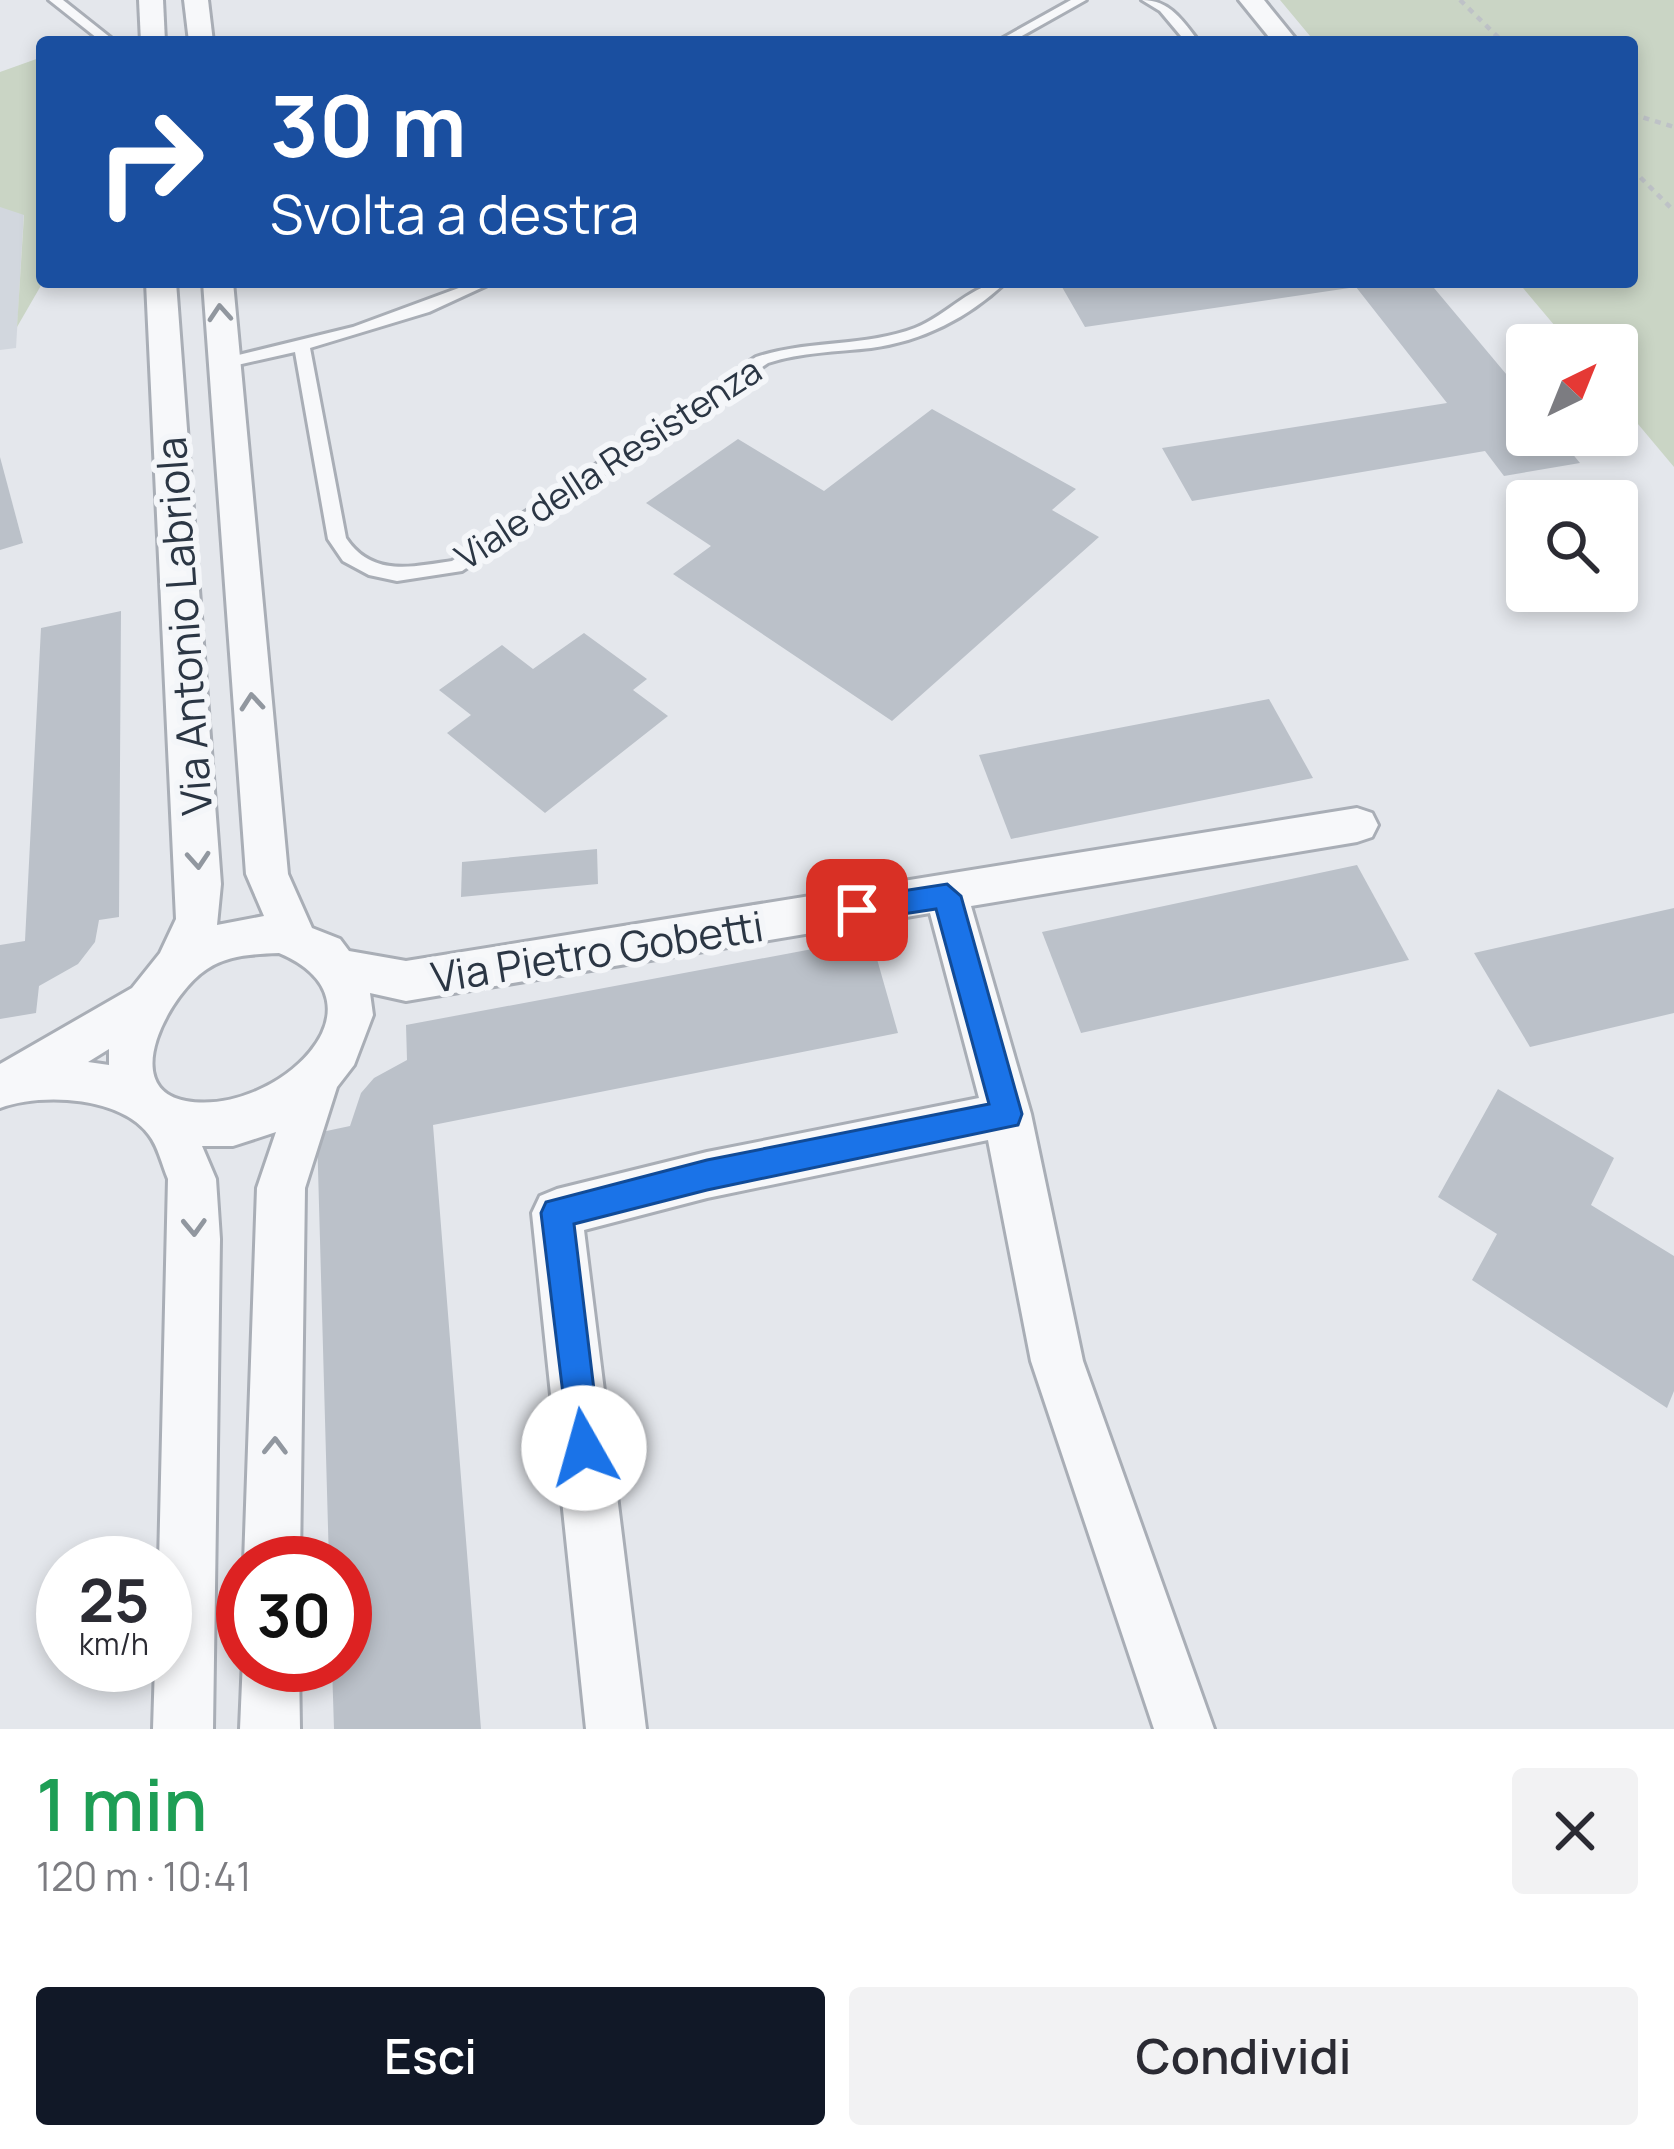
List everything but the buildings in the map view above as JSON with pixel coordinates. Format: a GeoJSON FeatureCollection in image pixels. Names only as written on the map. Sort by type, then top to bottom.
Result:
{"type":"FeatureCollection","features":[{"type":"Feature","properties":{"kind":"street"},"geometry":{"type":"LineString","coordinates":[[151,0],[153,36]]}},
{"type":"Feature","properties":{"kind":"street"},"geometry":{"type":"LineString","coordinates":[[196,0],[200,36]]}},
{"type":"Feature","properties":{"kind":"street"},"geometry":{"type":"LineString","coordinates":[[1251,0],[1281,36]]}},
{"type":"Feature","properties":{"kind":"street","name":"Via Antonio Labriola"},"geometry":{"type":"LineString","coordinates":[[161,288],[200,884],[198,919],[177,965]]}},
{"type":"Feature","properties":{"kind":"street","name":"Via Antonio Labriola"},"geometry":{"type":"LineString","coordinates":[[218,288],[267,874],[296,937]]}},
{"type":"Feature","properties":{"kind":"street","name":"Via Pietro Gobetti"},"geometry":{"type":"LineString","coordinates":[[340,968],[406,981],[947,896],[1357,825]]}},
{"type":"Feature","properties":{"kind":"street"},"geometry":{"type":"LineString","coordinates":[[947,896],[1007,1114],[1057,1361],[1184,1729]]}},
{"type":"Feature","properties":{"kind":"street"},"geometry":{"type":"LineString","coordinates":[[12,1081],[142,1004],[177,965],[209,946],[245,935],[296,937],[313,944],[340,968],[351,998],[347,1032],[316,1083],[281,1188],[273,1536]]}},
{"type":"Feature","properties":{"kind":"street","name":"Via Pietro Gobetti"},"geometry":{"type":"LineString","coordinates":[[347,1032],[406,981]]}},
{"type":"Feature","properties":{"kind":"street"},"geometry":{"type":"LineString","coordinates":[[142,1004],[130,1036],[129,1067],[192,1179],[195,1239],[183,1729]]}},
{"type":"Feature","properties":{"kind":"street"},"geometry":{"type":"LineString","coordinates":[[12,1081],[152,1103],[218,1127],[280,1108],[316,1083]]}},
{"type":"Feature","properties":{"kind":"street"},"geometry":{"type":"LineString","coordinates":[[616,1729],[557,1213],[707,1175],[1007,1114]]}},
{"type":"Feature","properties":{"kind":"street"},"geometry":{"type":"LineString","coordinates":[[270,1692],[270,1729]]}},
{"type":"Feature","properties":{"kind":"lane"},"geometry":{"type":"LineString","coordinates":[[55,0],[102,36]]}},
{"type":"Feature","properties":{"kind":"lane"},"geometry":{"type":"LineString","coordinates":[[1013,36],[1080,0]]}},
{"type":"Feature","properties":{"kind":"lane"},"geometry":{"type":"LineString","coordinates":[[1148,0],[1176,19],[1189,36]]}},
{"type":"Feature","properties":{"kind":"lane"},"geometry":{"type":"LineString","coordinates":[[224,364],[302,347],[443,303],[474,288]]}},
{"type":"Feature","properties":{"kind":"lane","name":"Viale della Resistenza"},"geometry":{"type":"LineString","coordinates":[[302,347],[338,539],[349,556],[369,569],[427,574],[482,553],[762,360],[790,349],[907,337],[990,288]]}},
{"type":"Feature","properties":{"kind":"path"},"geometry":{"type":"LineString","coordinates":[[1460,0],[1497,36]]}},
{"type":"Feature","properties":{"kind":"path"},"geometry":{"type":"LineString","coordinates":[[1638,116],[1674,127]]}},
{"type":"Feature","properties":{"kind":"path"},"geometry":{"type":"LineString","coordinates":[[1638,176],[1674,211]]}},
{"type":"Feature","properties":{"kind":"shaded area"},"geometry":{"type":"Polygon","coordinates":[[[27,159],[16,348],[0,350],[0,171],[27,159]]]}},
{"type":"Feature","properties":{"kind":"green space"},"geometry":{"type":"Polygon","coordinates":[[[1280,0],[1674,0],[1674,467],[1638,424],[1638,324],[1553,324],[1523,288],[1638,288],[1638,36],[1310,36],[1280,0]]]}},
{"type":"Feature","properties":{"kind":"green space"},"geometry":{"type":"Polygon","coordinates":[[[36,59],[40,288],[17,327],[24,215],[0,207],[0,72],[36,59]]]}},
{"type":"Feature","properties":{"kind":"route"},"geometry":{"type":"LineString","coordinates":[[584,1448],[557,1213],[707,1175],[1007,1114],[947,896],[857,910]]}}]}
